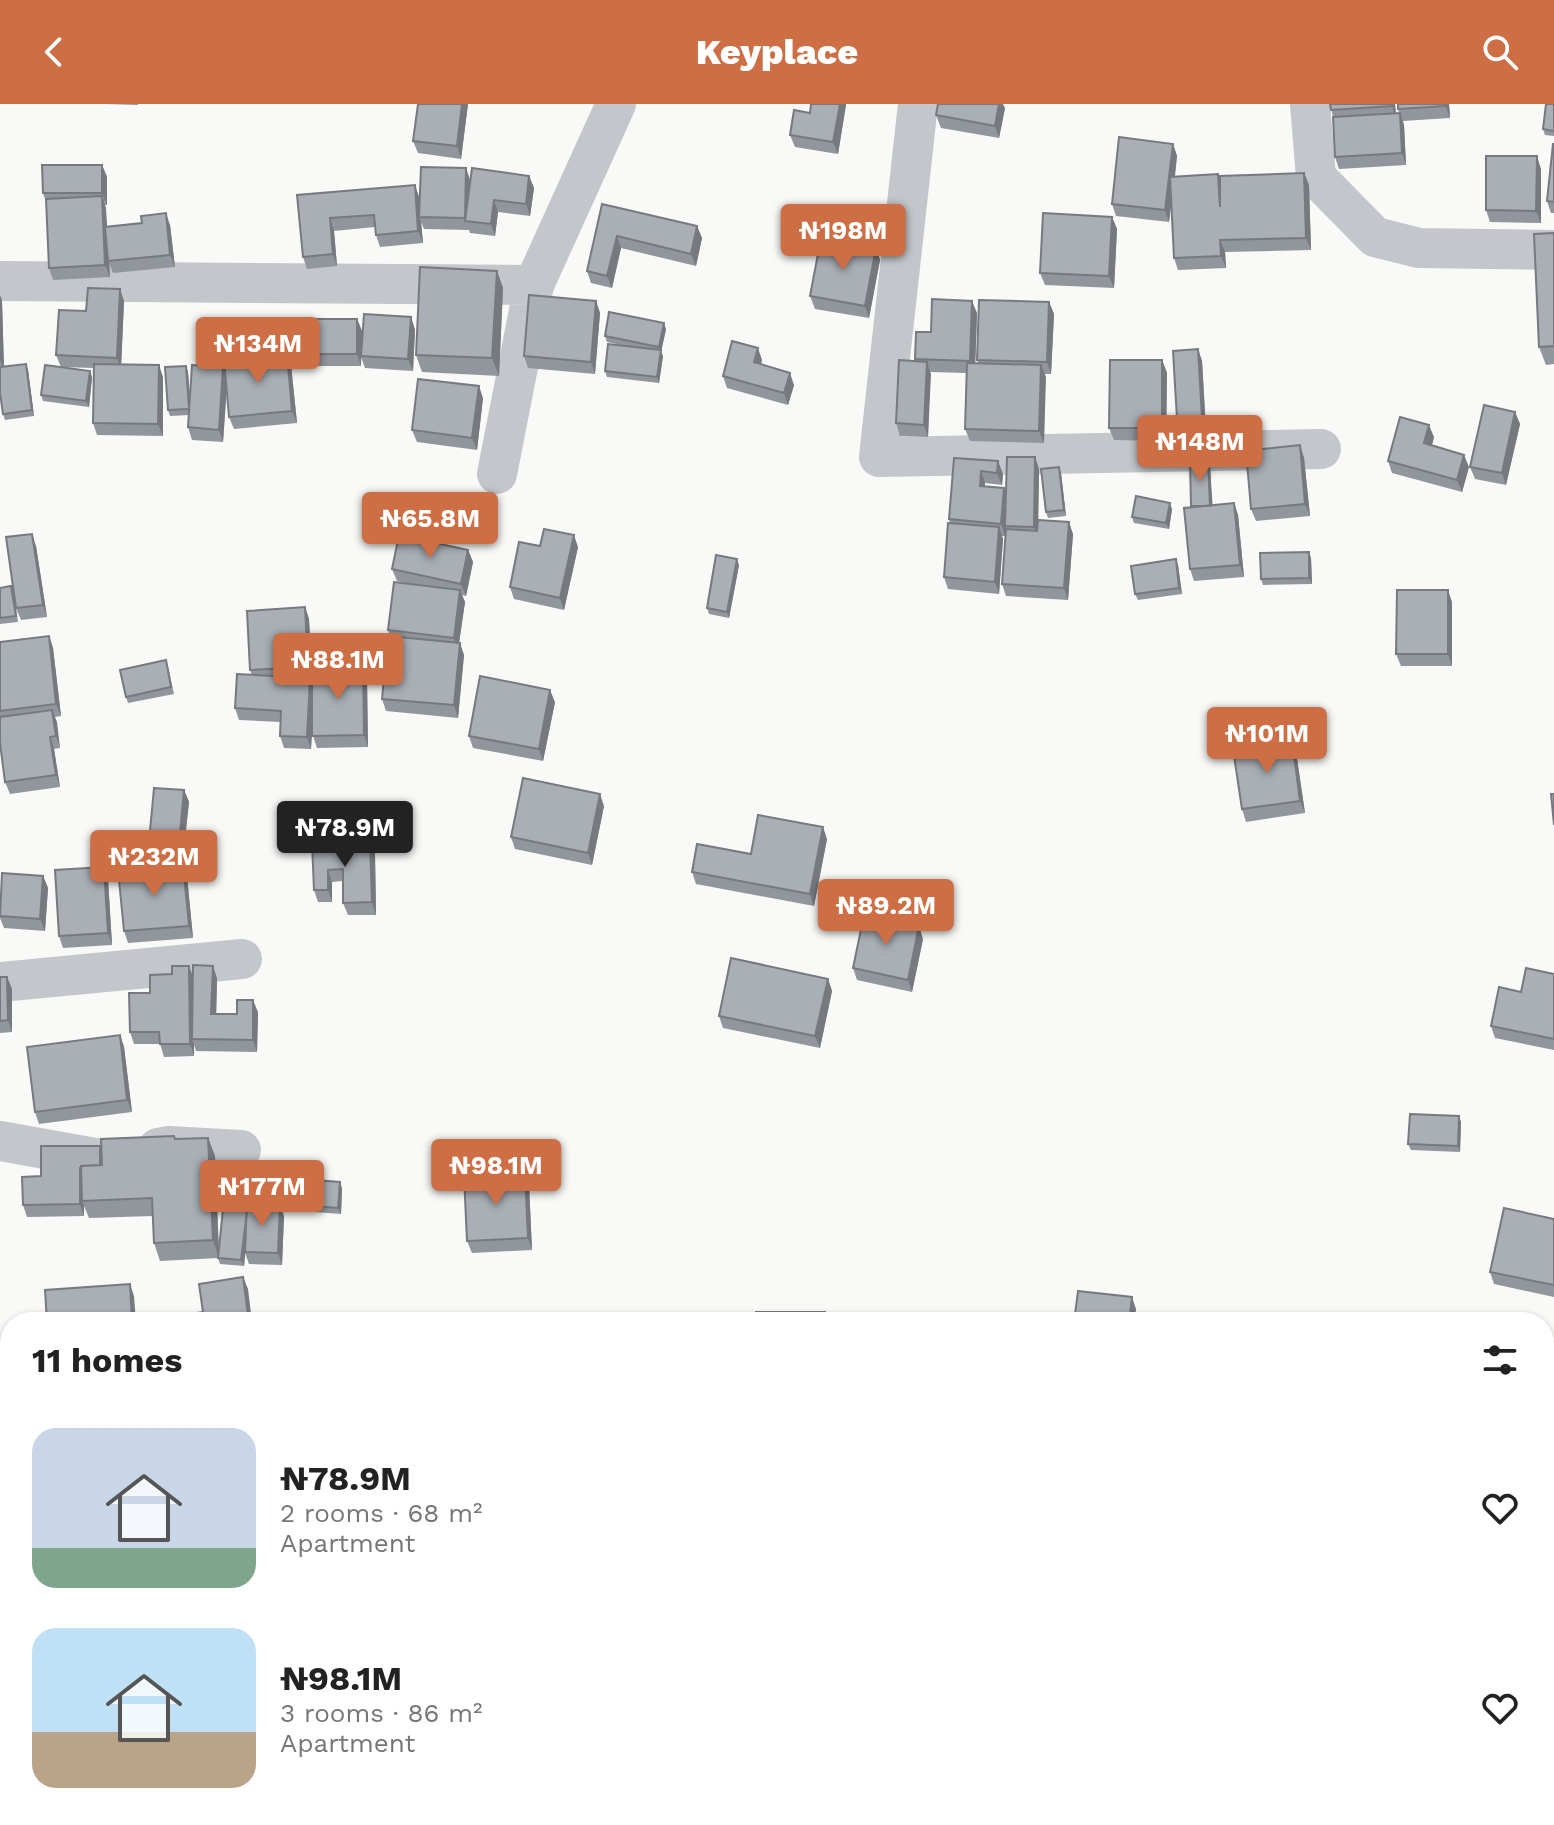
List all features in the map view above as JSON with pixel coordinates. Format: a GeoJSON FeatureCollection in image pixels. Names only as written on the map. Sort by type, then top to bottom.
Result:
{"type":"FeatureCollection","features":[{"type":"Feature","properties":{"kind":"street"},"geometry":{"type":"LineString","coordinates":[[497,474],[534,285],[616,104]]}},
{"type":"Feature","properties":{"kind":"street"},"geometry":{"type":"LineString","coordinates":[[918,104],[879,457],[1321,449]]}},
{"type":"Feature","properties":{"kind":"street"},"geometry":{"type":"LineString","coordinates":[[1310,104],[1316,177],[1375,237],[1419,248],[1554,250]]}},
{"type":"Feature","properties":{"kind":"street"},"geometry":{"type":"LineString","coordinates":[[0,281],[534,285]]}},
{"type":"Feature","properties":{"kind":"street"},"geometry":{"type":"LineString","coordinates":[[0,982],[242,959]]}},
{"type":"Feature","properties":{"kind":"street"},"geometry":{"type":"LineString","coordinates":[[0,1141],[90,1159],[169,1146],[241,1150]]}},
{"type":"Feature","properties":{"kind":"building"},"geometry":{"type":"Polygon","coordinates":[[[418,104],[462,104],[457,146],[413,141],[418,104]]]}},
{"type":"Feature","properties":{"kind":"building"},"geometry":{"type":"Polygon","coordinates":[[[811,104],[840,104],[833,142],[790,135],[794,110],[810,113],[811,104]]]}},
{"type":"Feature","properties":{"kind":"building"},"geometry":{"type":"Polygon","coordinates":[[[938,104],[999,104],[995,126],[936,115],[938,104]]]}},
{"type":"Feature","properties":{"kind":"building"},"geometry":{"type":"Polygon","coordinates":[[[1330,104],[1392,104],[1392,106],[1331,110],[1330,104]]]}},
{"type":"Feature","properties":{"kind":"building"},"geometry":{"type":"Polygon","coordinates":[[[1398,104],[1445,104],[1445,106],[1398,109],[1398,104]]]}},
{"type":"Feature","properties":{"kind":"building"},"geometry":{"type":"Polygon","coordinates":[[[1546,104],[1554,104],[1554,131],[1543,129],[1546,104]]]}},
{"type":"Feature","properties":{"kind":"building"},"geometry":{"type":"Polygon","coordinates":[[[1400,113],[1402,153],[1335,157],[1333,117],[1400,113]]]}},
{"type":"Feature","properties":{"kind":"building"},"geometry":{"type":"Polygon","coordinates":[[[1119,137],[1173,144],[1165,210],[1112,204],[1119,137]]]}},
{"type":"Feature","properties":{"kind":"building"},"geometry":{"type":"Polygon","coordinates":[[[1554,144],[1554,202],[1547,201],[1554,144]]]}},
{"type":"Feature","properties":{"kind":"building"},"geometry":{"type":"Polygon","coordinates":[[[1486,156],[1537,156],[1536,211],[1486,210],[1486,156]]]}},
{"type":"Feature","properties":{"kind":"building"},"geometry":{"type":"Polygon","coordinates":[[[42,165],[102,165],[102,193],[43,193],[42,165]]]}},
{"type":"Feature","properties":{"kind":"building"},"geometry":{"type":"Polygon","coordinates":[[[421,167],[466,168],[465,218],[419,217],[421,167]]]}},
{"type":"Feature","properties":{"kind":"building"},"geometry":{"type":"Polygon","coordinates":[[[472,168],[529,176],[526,204],[494,200],[491,224],[465,221],[472,168]]]}},
{"type":"Feature","properties":{"kind":"building"},"geometry":{"type":"Polygon","coordinates":[[[1304,173],[1306,238],[1220,240],[1221,256],[1174,258],[1170,177],[1218,174],[1220,207],[1220,176],[1304,173]]]}},
{"type":"Feature","properties":{"kind":"building"},"geometry":{"type":"Polygon","coordinates":[[[415,185],[418,231],[376,235],[374,215],[330,218],[333,254],[303,257],[297,195],[415,185]]]}},
{"type":"Feature","properties":{"kind":"building"},"geometry":{"type":"Polygon","coordinates":[[[102,196],[105,265],[49,268],[46,199],[102,196]]]}},
{"type":"Feature","properties":{"kind":"building"},"geometry":{"type":"Polygon","coordinates":[[[602,204],[697,226],[691,254],[617,236],[607,276],[587,271],[602,204]]]}},
{"type":"Feature","properties":{"kind":"building"},"geometry":{"type":"Polygon","coordinates":[[[166,213],[170,255],[108,261],[105,227],[142,223],[141,216],[166,213]]]}},
{"type":"Feature","properties":{"kind":"building"},"geometry":{"type":"Polygon","coordinates":[[[1043,213],[1112,217],[1109,276],[1040,273],[1043,213]]]}},
{"type":"Feature","properties":{"kind":"building"},"geometry":{"type":"Polygon","coordinates":[[[1554,233],[1554,346],[1539,347],[1534,234],[1554,233]]]}},
{"type":"Feature","properties":{"kind":"building"},"geometry":{"type":"Polygon","coordinates":[[[821,238],[876,248],[865,306],[810,296],[821,238]]]}},
{"type":"Feature","properties":{"kind":"building"},"geometry":{"type":"Polygon","coordinates":[[[420,267],[497,271],[492,358],[416,355],[420,267]]]}},
{"type":"Feature","properties":{"kind":"building"},"geometry":{"type":"Polygon","coordinates":[[[88,288],[120,289],[117,358],[56,355],[59,310],[86,311],[88,288]]]}},
{"type":"Feature","properties":{"kind":"building"},"geometry":{"type":"Polygon","coordinates":[[[529,295],[596,301],[591,362],[524,356],[529,295]]]}},
{"type":"Feature","properties":{"kind":"building"},"geometry":{"type":"Polygon","coordinates":[[[932,299],[972,301],[970,361],[915,359],[916,332],[931,332],[932,299]]]}},
{"type":"Feature","properties":{"kind":"building"},"geometry":{"type":"Polygon","coordinates":[[[979,300],[1049,302],[1047,362],[977,360],[979,300]]]}},
{"type":"Feature","properties":{"kind":"building"},"geometry":{"type":"Polygon","coordinates":[[[609,312],[664,323],[659,347],[605,336],[609,312]]]}},
{"type":"Feature","properties":{"kind":"building"},"geometry":{"type":"Polygon","coordinates":[[[364,314],[411,317],[408,359],[361,356],[364,314]]]}},
{"type":"Feature","properties":{"kind":"building"},"geometry":{"type":"Polygon","coordinates":[[[302,319],[357,319],[357,354],[302,354],[302,319]]]}},
{"type":"Feature","properties":{"kind":"building"},"geometry":{"type":"Polygon","coordinates":[[[732,341],[758,348],[754,362],[790,373],[784,393],[723,376],[732,341]]]}},
{"type":"Feature","properties":{"kind":"building"},"geometry":{"type":"Polygon","coordinates":[[[608,344],[661,350],[657,377],[605,371],[608,344]]]}},
{"type":"Feature","properties":{"kind":"building"},"geometry":{"type":"Polygon","coordinates":[[[1198,349],[1202,418],[1177,419],[1173,351],[1198,349]]]}},
{"type":"Feature","properties":{"kind":"building"},"geometry":{"type":"Polygon","coordinates":[[[287,353],[292,411],[229,417],[224,359],[287,353]]]}},
{"type":"Feature","properties":{"kind":"building"},"geometry":{"type":"Polygon","coordinates":[[[899,360],[927,362],[924,425],[896,423],[899,360]]]}},
{"type":"Feature","properties":{"kind":"building"},"geometry":{"type":"Polygon","coordinates":[[[1110,360],[1162,360],[1162,428],[1109,428],[1110,360]]]}},
{"type":"Feature","properties":{"kind":"building"},"geometry":{"type":"Polygon","coordinates":[[[967,363],[1041,365],[1039,431],[965,429],[967,363]]]}},
{"type":"Feature","properties":{"kind":"building"},"geometry":{"type":"Polygon","coordinates":[[[26,364],[32,410],[3,414],[0,367],[26,364]]]}},
{"type":"Feature","properties":{"kind":"building"},"geometry":{"type":"Polygon","coordinates":[[[94,364],[159,365],[158,424],[93,423],[94,364]]]}},
{"type":"Feature","properties":{"kind":"building"},"geometry":{"type":"Polygon","coordinates":[[[45,365],[90,371],[86,401],[41,395],[45,365]]]}},
{"type":"Feature","properties":{"kind":"building"},"geometry":{"type":"Polygon","coordinates":[[[192,365],[223,367],[219,430],[188,427],[192,365]]]}},
{"type":"Feature","properties":{"kind":"building"},"geometry":{"type":"Polygon","coordinates":[[[186,366],[189,409],[168,410],[165,367],[186,366]]]}},
{"type":"Feature","properties":{"kind":"building"},"geometry":{"type":"Polygon","coordinates":[[[418,379],[479,386],[472,438],[412,430],[418,379]]]}},
{"type":"Feature","properties":{"kind":"building"},"geometry":{"type":"Polygon","coordinates":[[[1484,405],[1515,412],[1502,473],[1470,467],[1484,405]]]}},
{"type":"Feature","properties":{"kind":"building"},"geometry":{"type":"Polygon","coordinates":[[[1400,417],[1429,425],[1424,443],[1464,455],[1457,480],[1388,461],[1400,417]]]}},
{"type":"Feature","properties":{"kind":"building"},"geometry":{"type":"Polygon","coordinates":[[[1300,445],[1305,504],[1251,509],[1246,451],[1300,445]]]}},
{"type":"Feature","properties":{"kind":"building"},"geometry":{"type":"Polygon","coordinates":[[[1007,457],[1035,457],[1034,527],[1005,526],[1007,457]]]}},
{"type":"Feature","properties":{"kind":"building"},"geometry":{"type":"Polygon","coordinates":[[[954,458],[998,461],[997,473],[981,471],[980,486],[1004,488],[1001,524],[949,519],[954,458]]]}},
{"type":"Feature","properties":{"kind":"building"},"geometry":{"type":"Polygon","coordinates":[[[1208,460],[1210,506],[1191,506],[1190,461],[1208,460]]]}},
{"type":"Feature","properties":{"kind":"building"},"geometry":{"type":"Polygon","coordinates":[[[1059,467],[1064,510],[1046,512],[1041,469],[1059,467]]]}},
{"type":"Feature","properties":{"kind":"building"},"geometry":{"type":"Polygon","coordinates":[[[1136,496],[1170,503],[1166,523],[1132,517],[1136,496]]]}},
{"type":"Feature","properties":{"kind":"building"},"geometry":{"type":"Polygon","coordinates":[[[1234,503],[1240,565],[1190,569],[1184,508],[1234,503]]]}},
{"type":"Feature","properties":{"kind":"building"},"geometry":{"type":"Polygon","coordinates":[[[1038,520],[1069,522],[1064,588],[1002,584],[1006,529],[1037,531],[1038,520]]]}},
{"type":"Feature","properties":{"kind":"building"},"geometry":{"type":"Polygon","coordinates":[[[948,523],[999,527],[995,582],[944,577],[948,523]]]}},
{"type":"Feature","properties":{"kind":"building"},"geometry":{"type":"Polygon","coordinates":[[[544,529],[574,535],[560,598],[510,587],[519,542],[540,546],[544,529]]]}},
{"type":"Feature","properties":{"kind":"building"},"geometry":{"type":"Polygon","coordinates":[[[32,534],[43,605],[16,608],[6,537],[32,534]]]}},
{"type":"Feature","properties":{"kind":"building"},"geometry":{"type":"Polygon","coordinates":[[[399,535],[468,550],[461,584],[392,569],[399,535]]]}},
{"type":"Feature","properties":{"kind":"building"},"geometry":{"type":"Polygon","coordinates":[[[1309,552],[1309,578],[1261,579],[1260,553],[1309,552]]]}},
{"type":"Feature","properties":{"kind":"building"},"geometry":{"type":"Polygon","coordinates":[[[716,555],[737,559],[727,612],[707,608],[716,555]]]}},
{"type":"Feature","properties":{"kind":"building"},"geometry":{"type":"Polygon","coordinates":[[[1176,559],[1179,588],[1135,594],[1131,566],[1176,559]]]}},
{"type":"Feature","properties":{"kind":"building"},"geometry":{"type":"Polygon","coordinates":[[[394,582],[460,590],[454,638],[388,630],[394,582]]]}},
{"type":"Feature","properties":{"kind":"building"},"geometry":{"type":"Polygon","coordinates":[[[11,586],[16,616],[0,618],[0,588],[11,586]]]}},
{"type":"Feature","properties":{"kind":"building"},"geometry":{"type":"Polygon","coordinates":[[[1397,590],[1448,590],[1448,654],[1396,654],[1397,590]]]}},
{"type":"Feature","properties":{"kind":"building"},"geometry":{"type":"Polygon","coordinates":[[[305,607],[308,667],[250,670],[247,611],[305,607]]]}},
{"type":"Feature","properties":{"kind":"building"},"geometry":{"type":"Polygon","coordinates":[[[49,636],[56,704],[0,711],[0,642],[49,636]]]}},
{"type":"Feature","properties":{"kind":"building"},"geometry":{"type":"Polygon","coordinates":[[[388,636],[460,643],[454,705],[382,699],[388,636]]]}},
{"type":"Feature","properties":{"kind":"building"},"geometry":{"type":"Polygon","coordinates":[[[166,660],[171,687],[126,697],[120,670],[166,660]]]}},
{"type":"Feature","properties":{"kind":"building"},"geometry":{"type":"Polygon","coordinates":[[[312,666],[363,666],[364,735],[312,736],[312,666]]]}},
{"type":"Feature","properties":{"kind":"building"},"geometry":{"type":"Polygon","coordinates":[[[237,674],[310,678],[307,737],[280,736],[281,711],[235,708],[237,674]]]}},
{"type":"Feature","properties":{"kind":"building"},"geometry":{"type":"Polygon","coordinates":[[[480,676],[550,690],[539,749],[469,736],[480,676]]]}},
{"type":"Feature","properties":{"kind":"building"},"geometry":{"type":"Polygon","coordinates":[[[52,710],[56,736],[50,737],[56,775],[5,782],[0,717],[52,710]]]}},
{"type":"Feature","properties":{"kind":"building"},"geometry":{"type":"Polygon","coordinates":[[[1292,740],[1300,801],[1242,809],[1233,749],[1292,740]]]}},
{"type":"Feature","properties":{"kind":"building"},"geometry":{"type":"Polygon","coordinates":[[[523,778],[600,794],[588,853],[511,837],[523,778]]]}},
{"type":"Feature","properties":{"kind":"building"},"geometry":{"type":"Polygon","coordinates":[[[154,788],[184,790],[178,855],[148,852],[154,788]]]}},
{"type":"Feature","properties":{"kind":"building"},"geometry":{"type":"Polygon","coordinates":[[[1551,794],[1554,794],[1554,825],[1551,794]]]}},
{"type":"Feature","properties":{"kind":"building"},"geometry":{"type":"Polygon","coordinates":[[[758,815],[823,827],[810,894],[692,872],[697,844],[751,854],[758,815]]]}},
{"type":"Feature","properties":{"kind":"building"},"geometry":{"type":"Polygon","coordinates":[[[370,842],[372,902],[343,903],[343,869],[328,870],[328,890],[314,890],[312,843],[370,842]]]}},
{"type":"Feature","properties":{"kind":"building"},"geometry":{"type":"Polygon","coordinates":[[[183,864],[189,926],[124,931],[118,870],[183,864]]]}},
{"type":"Feature","properties":{"kind":"building"},"geometry":{"type":"Polygon","coordinates":[[[104,867],[108,933],[59,936],[55,870],[104,867]]]}},
{"type":"Feature","properties":{"kind":"building"},"geometry":{"type":"Polygon","coordinates":[[[2,873],[43,876],[40,919],[0,916],[2,873]]]}},
{"type":"Feature","properties":{"kind":"building"},"geometry":{"type":"Polygon","coordinates":[[[864,915],[919,926],[908,980],[853,968],[864,915]]]}},
{"type":"Feature","properties":{"kind":"building"},"geometry":{"type":"Polygon","coordinates":[[[731,958],[828,979],[815,1036],[719,1016],[731,958]]]}},
{"type":"Feature","properties":{"kind":"building"},"geometry":{"type":"Polygon","coordinates":[[[193,965],[213,966],[211,1014],[237,1014],[237,1000],[253,1000],[253,1040],[192,1039],[193,965]]]}},
{"type":"Feature","properties":{"kind":"building"},"geometry":{"type":"Polygon","coordinates":[[[172,966],[189,966],[190,1044],[160,1044],[159,1032],[130,1032],[129,993],[150,993],[150,975],[172,974],[172,966]]]}},
{"type":"Feature","properties":{"kind":"building"},"geometry":{"type":"Polygon","coordinates":[[[1526,968],[1554,974],[1554,1039],[1491,1026],[1499,987],[1521,992],[1526,968]]]}},
{"type":"Feature","properties":{"kind":"building"},"geometry":{"type":"Polygon","coordinates":[[[0,977],[7,977],[8,1020],[0,1021],[0,977]]]}},
{"type":"Feature","properties":{"kind":"building"},"geometry":{"type":"Polygon","coordinates":[[[120,1035],[127,1100],[35,1112],[27,1047],[120,1035]]]}},
{"type":"Feature","properties":{"kind":"building"},"geometry":{"type":"Polygon","coordinates":[[[1410,1114],[1459,1116],[1458,1146],[1408,1144],[1410,1114]]]}},
{"type":"Feature","properties":{"kind":"building"},"geometry":{"type":"Polygon","coordinates":[[[174,1136],[175,1139],[208,1138],[213,1240],[154,1243],[152,1198],[82,1201],[81,1166],[102,1165],[101,1139],[174,1136]]]}},
{"type":"Feature","properties":{"kind":"building"},"geometry":{"type":"Polygon","coordinates":[[[41,1146],[100,1146],[100,1165],[80,1168],[80,1204],[23,1205],[22,1177],[41,1176],[41,1146]]]}},
{"type":"Feature","properties":{"kind":"building"},"geometry":{"type":"Polygon","coordinates":[[[525,1173],[528,1238],[467,1241],[464,1176],[525,1173]]]}},
{"type":"Feature","properties":{"kind":"building"},"geometry":{"type":"Polygon","coordinates":[[[288,1178],[340,1182],[338,1208],[286,1204],[288,1178]]]}},
{"type":"Feature","properties":{"kind":"building"},"geometry":{"type":"Polygon","coordinates":[[[247,1202],[280,1204],[278,1253],[245,1252],[247,1202]]]}},
{"type":"Feature","properties":{"kind":"building"},"geometry":{"type":"Polygon","coordinates":[[[1504,1208],[1554,1219],[1554,1285],[1490,1272],[1504,1208]]]}},
{"type":"Feature","properties":{"kind":"building"},"geometry":{"type":"Polygon","coordinates":[[[223,1209],[247,1211],[241,1260],[218,1258],[223,1209]]]}},
{"type":"Feature","properties":{"kind":"building"},"geometry":{"type":"Polygon","coordinates":[[[243,1277],[248,1312],[203,1312],[199,1284],[243,1277]]]}},
{"type":"Feature","properties":{"kind":"building"},"geometry":{"type":"Polygon","coordinates":[[[130,1284],[131,1312],[46,1312],[45,1290],[130,1284]]]}},
{"type":"Feature","properties":{"kind":"building"},"geometry":{"type":"Polygon","coordinates":[[[1078,1291],[1132,1297],[1130,1312],[1075,1312],[1078,1291]]]}}]}
